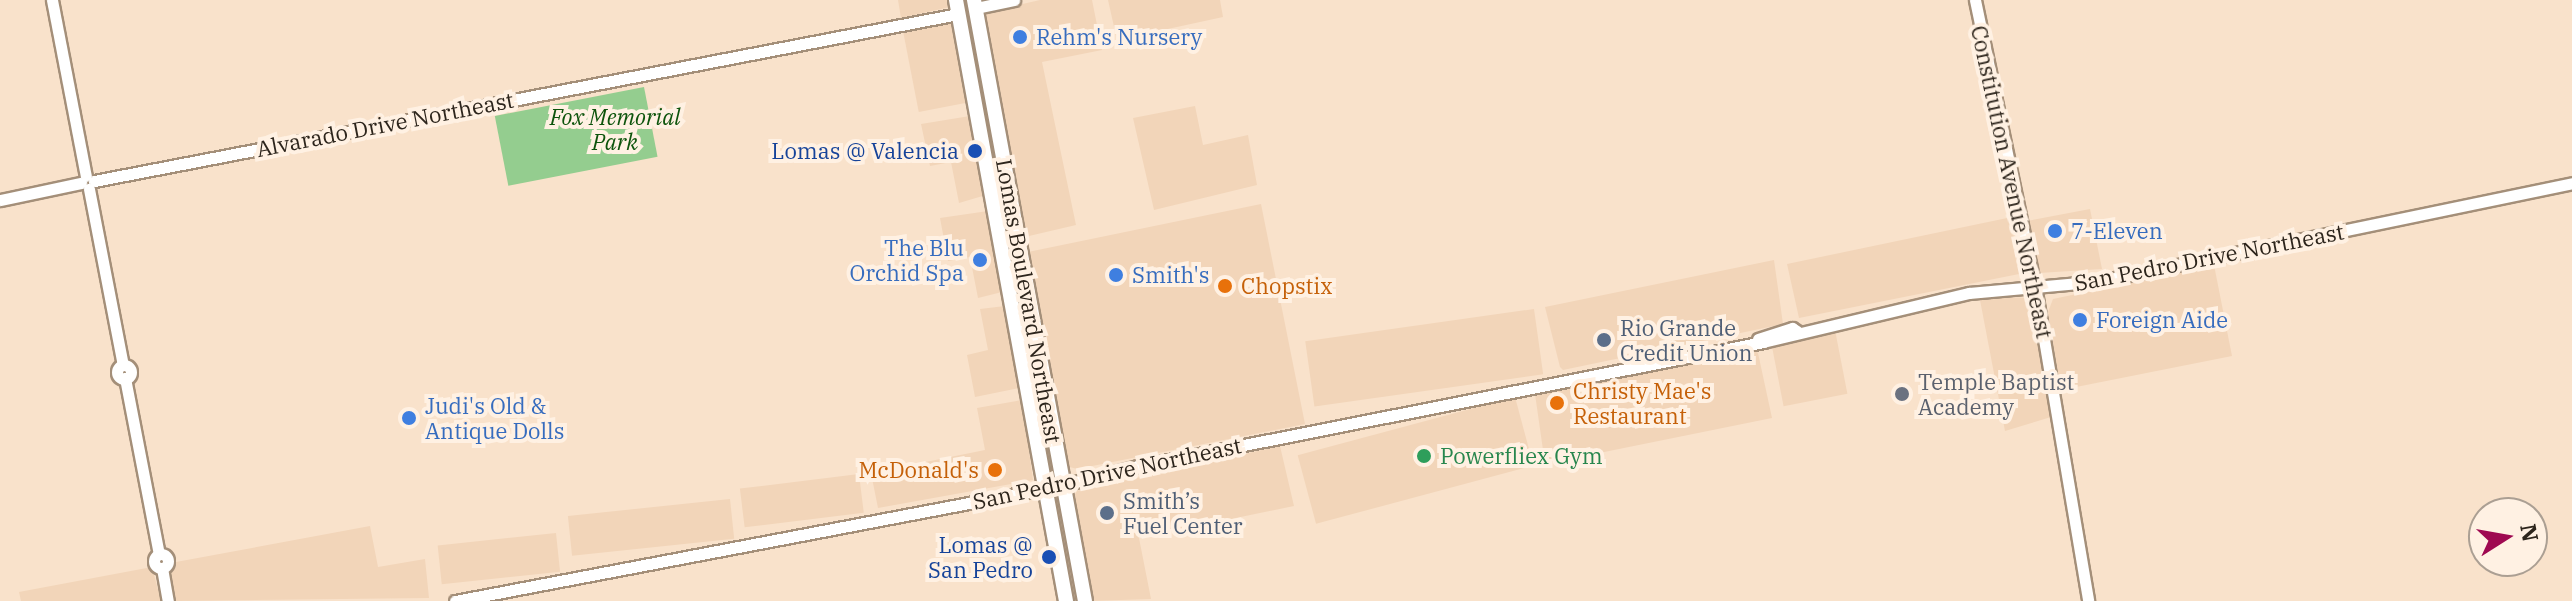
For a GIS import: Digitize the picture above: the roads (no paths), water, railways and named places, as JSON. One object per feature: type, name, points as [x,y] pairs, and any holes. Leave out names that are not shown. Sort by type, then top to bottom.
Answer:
[{"type":"main road","name":"Lomas Boulevard Northeast","points":[[975,4],[1085,601]]},
{"type":"main road","name":"Lomas Boulevard Northeast","points":[[957,7],[1066,601]]},
{"type":"street","points":[[52,0],[123,365],[117,373],[125,378],[159,554],[154,562],[162,568],[168,601]]},
{"type":"street","points":[[975,4],[1014,0]]},
{"type":"street","name":"Constitution Avenue Northeast","points":[[1975,0],[2035,286],[2088,601]]},
{"type":"street","name":"Alvarado Drive Northeast","points":[[0,200],[957,7]]},
{"type":"street","name":"San Pedro Drive Northeast","points":[[455,601],[1063,485],[1983,290],[2100,281],[2572,183]]},
{"type":"place","name":"Rehm's Nursery","points":[[1020,37]]},
{"type":"place","name":"Lomas @ Valencia","points":[[975,151]]},
{"type":"place","name":"7-Eleven","points":[[2055,231]]},
{"type":"place","name":"The Blu Orchid Spa","points":[[980,260]]},
{"type":"place","name":"Smith's","points":[[1116,275]]},
{"type":"place","name":"Chopstix","points":[[1225,286]]},
{"type":"place","name":"Foreign Aide","points":[[2080,320]]},
{"type":"place","name":"Rio Grande Credit Union","points":[[1604,340]]},
{"type":"place","name":"Temple Baptist Academy","points":[[1902,394]]},
{"type":"place","name":"Christy Mae's Restaurant","points":[[1557,403]]},
{"type":"place","name":"Judi's Old & Antique Dolls","points":[[409,418]]},
{"type":"place","name":"Powerfliex Gym","points":[[1424,456]]},
{"type":"place","name":"McDonald's","points":[[995,470]]},
{"type":"place","name":"Smith’s Fuel Center","points":[[1107,513]]},
{"type":"place","name":"Lomas @ San Pedro","points":[[1049,557]]},
{"type":"park label","name":"Fox Memorial Park","points":[[615,128]]}]
